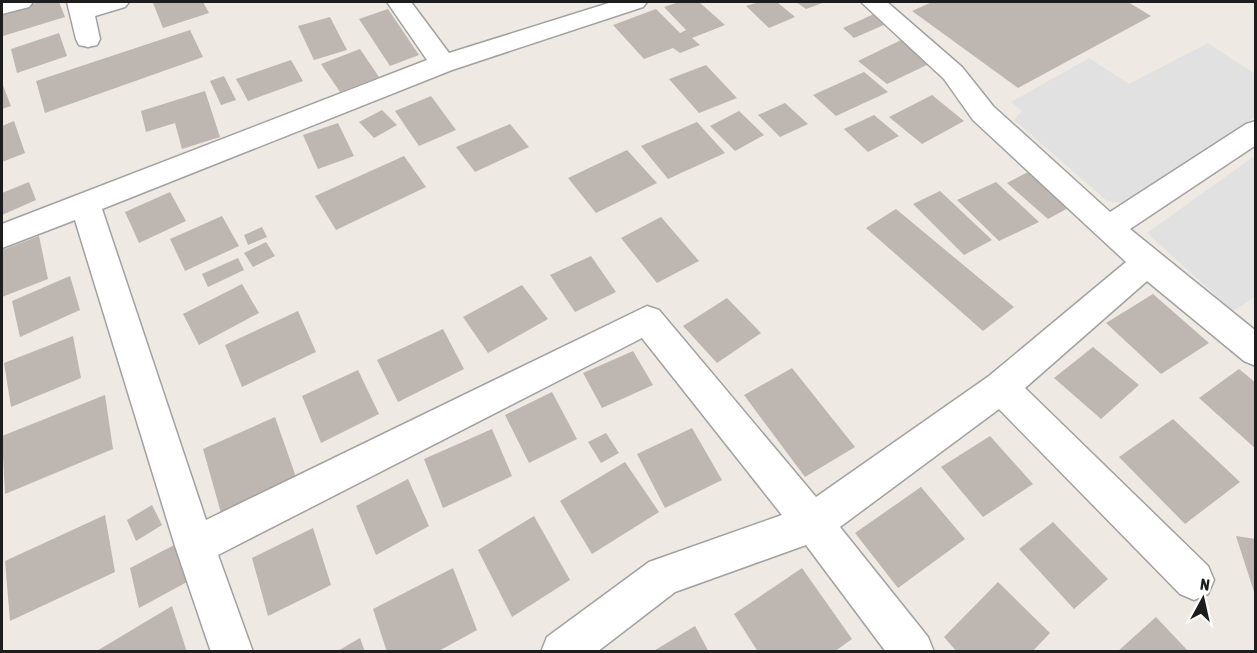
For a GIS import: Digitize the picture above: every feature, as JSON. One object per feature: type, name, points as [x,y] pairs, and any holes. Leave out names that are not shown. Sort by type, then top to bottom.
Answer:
[{"type":"street","points":[[2,7],[21,2]]},
{"type":"street","points":[[88,39],[80,7],[117,2]]},
{"type":"street","points":[[399,2],[443,64]]},
{"type":"street","points":[[2,236],[443,64],[635,2]]},
{"type":"street","points":[[873,2],[953,73],[983,113],[1108,228],[1147,263],[1256,351]]},
{"type":"street","points":[[1108,228],[1256,131]]},
{"type":"street","points":[[85,203],[195,546],[232,651]]},
{"type":"street","points":[[562,651],[663,576],[813,523],[1001,387],[1147,263]]},
{"type":"street","points":[[195,546],[648,320],[813,523],[913,651]]},
{"type":"street","points":[[1001,387],[1194,580]]},
{"type":"shaded area","points":[[1208,43],[1255,74],[1255,117],[1125,203],[1107,201],[1014,120],[1022,111],[1011,102],[1089,58],[1129,84]]},
{"type":"shaded area","points":[[1253,157],[1256,159],[1255,297],[1233,311],[1147,233]]},
{"type":"building","points":[[40,2],[59,2],[65,17],[3,36],[2,13]]},
{"type":"building","points":[[203,2],[209,13],[163,28],[153,3]]},
{"type":"building","points":[[679,2],[699,2],[725,25],[692,38],[700,45],[680,53],[673,48],[644,59],[613,25],[656,9],[680,33],[686,30],[664,7]]},
{"type":"building","points":[[759,2],[777,2],[795,17],[769,28],[746,6]]},
{"type":"building","points":[[796,2],[825,2],[806,9]]},
{"type":"building","points":[[932,2],[1128,2],[1151,16],[1018,88],[912,11]]},
{"type":"building","points":[[388,9],[419,55],[390,66],[359,19]]},
{"type":"building","points":[[874,14],[886,24],[854,38],[843,28]]},
{"type":"building","points":[[330,17],[347,50],[314,60],[298,26]]},
{"type":"building","points":[[190,30],[203,57],[45,113],[36,81]]},
{"type":"building","points":[[59,33],[67,56],[17,73],[11,49]]},
{"type":"building","points":[[901,40],[931,63],[887,84],[858,61]]},
{"type":"building","points":[[360,49],[379,77],[340,92],[321,64]]},
{"type":"building","points":[[291,60],[303,81],[248,101],[236,79]]},
{"type":"building","points":[[706,65],[737,98],[699,113],[669,79]]},
{"type":"building","points":[[864,72],[888,92],[836,116],[813,95]]},
{"type":"building","points":[[224,76],[236,100],[221,105],[210,81]]},
{"type":"building","points":[[2,83],[11,106],[2,109]]},
{"type":"building","points":[[205,91],[220,137],[182,149],[175,123],[146,132],[141,111]]},
{"type":"building","points":[[932,95],[964,121],[922,144],[889,117]]},
{"type":"building","points":[[431,96],[456,130],[419,146],[395,111]]},
{"type":"building","points":[[785,103],[808,124],[780,137],[758,115]]},
{"type":"building","points":[[382,110],[397,125],[374,138],[359,122]]},
{"type":"building","points":[[739,111],[764,135],[735,151],[710,126]]},
{"type":"building","points":[[874,115],[899,136],[868,152],[844,129]]},
{"type":"building","points":[[14,121],[25,153],[2,162],[2,126]]},
{"type":"building","points":[[697,122],[725,153],[668,179],[641,146]]},
{"type":"building","points":[[338,123],[354,156],[318,169],[303,135]]},
{"type":"building","points":[[510,124],[529,147],[475,172],[456,147]]},
{"type":"building","points":[[627,150],[657,183],[596,213],[568,178]]},
{"type":"building","points":[[404,156],[426,187],[336,230],[315,196]]},
{"type":"building","points":[[1028,172],[1070,207],[1048,219],[1007,183]]},
{"type":"building","points":[[29,182],[36,200],[2,215],[2,193]]},
{"type":"building","points":[[996,182],[1039,222],[999,241],[957,200]]},
{"type":"building","points":[[940,191],[992,240],[964,255],[913,204]]},
{"type":"building","points":[[170,192],[186,221],[139,243],[125,212]]},
{"type":"building","points":[[896,209],[1014,307],[983,331],[866,228]]},
{"type":"building","points":[[222,216],[239,246],[185,271],[170,239]]},
{"type":"building","points":[[661,217],[699,261],[657,283],[621,238]]},
{"type":"building","points":[[262,227],[267,237],[248,245],[244,235]]},
{"type":"building","points":[[39,236],[48,279],[2,297],[2,250]]},
{"type":"building","points":[[266,242],[275,256],[253,267],[244,253]]},
{"type":"building","points":[[591,256],[616,292],[575,312],[550,275]]},
{"type":"building","points":[[238,258],[244,270],[208,287],[202,274]]},
{"type":"building","points":[[70,276],[80,310],[20,337],[12,301]]},
{"type":"building","points":[[242,284],[259,313],[199,345],[183,314]]},
{"type":"building","points":[[522,285],[548,319],[488,353],[463,317]]},
{"type":"building","points":[[1153,294],[1209,343],[1161,374],[1106,323]]},
{"type":"building","points":[[727,298],[761,333],[717,363],[683,326]]},
{"type":"building","points":[[298,311],[316,352],[242,387],[225,345]]},
{"type":"building","points":[[443,329],[464,369],[398,402],[377,360]]},
{"type":"building","points":[[73,336],[81,378],[11,407],[4,363]]},
{"type":"building","points":[[1093,347],[1139,385],[1101,419],[1054,378]]},
{"type":"building","points":[[633,351],[653,385],[602,408],[583,373]]},
{"type":"building","points":[[792,368],[855,447],[805,477],[744,395]]},
{"type":"building","points":[[1239,369],[1256,383],[1256,449],[1199,398]]},
{"type":"building","points":[[358,370],[379,414],[321,443],[302,396]]},
{"type":"building","points":[[552,392],[577,439],[529,463],[505,415]]},
{"type":"building","points":[[105,395],[113,449],[5,494],[2,436]]},
{"type":"building","points":[[275,417],[296,477],[221,513],[203,449]]},
{"type":"building","points":[[1173,419],[1240,482],[1185,524],[1119,457]]},
{"type":"building","points":[[692,428],[722,480],[665,508],[637,454]]},
{"type":"building","points":[[492,429],[512,476],[443,508],[424,459]]},
{"type":"building","points":[[606,433],[619,453],[601,463],[588,442]]},
{"type":"building","points":[[990,436],[1033,484],[983,517],[941,467]]},
{"type":"building","points":[[625,462],[659,512],[592,554],[560,501]]},
{"type":"building","points":[[408,479],[429,526],[376,555],[356,506]]},
{"type":"building","points":[[921,487],[965,539],[898,588],[855,533]]},
{"type":"building","points":[[152,505],[162,525],[136,541],[127,520]]},
{"type":"building","points":[[105,515],[115,572],[10,621],[5,561]]},
{"type":"building","points":[[534,516],[570,580],[512,617],[478,550]]},
{"type":"building","points":[[1053,522],[1108,579],[1074,609],[1019,549]]},
{"type":"building","points":[[313,528],[331,585],[268,616],[252,558]]},
{"type":"building","points":[[1236,536],[1256,539],[1256,595],[1255,595]]},
{"type":"building","points":[[176,544],[187,582],[139,608],[130,568]]},
{"type":"building","points":[[453,568],[477,630],[437,652],[387,652],[373,609]]},
{"type":"building","points":[[802,568],[852,639],[834,652],[758,652],[734,614]]},
{"type":"building","points":[[998,582],[1050,633],[1032,652],[957,652],[944,637]]},
{"type":"building","points":[[172,606],[187,652],[95,652]]},
{"type":"building","points":[[1156,617],[1189,652],[1117,652]]},
{"type":"building","points":[[695,626],[709,652],[652,652]]},
{"type":"building","points":[[360,638],[365,652],[336,652]]}]
